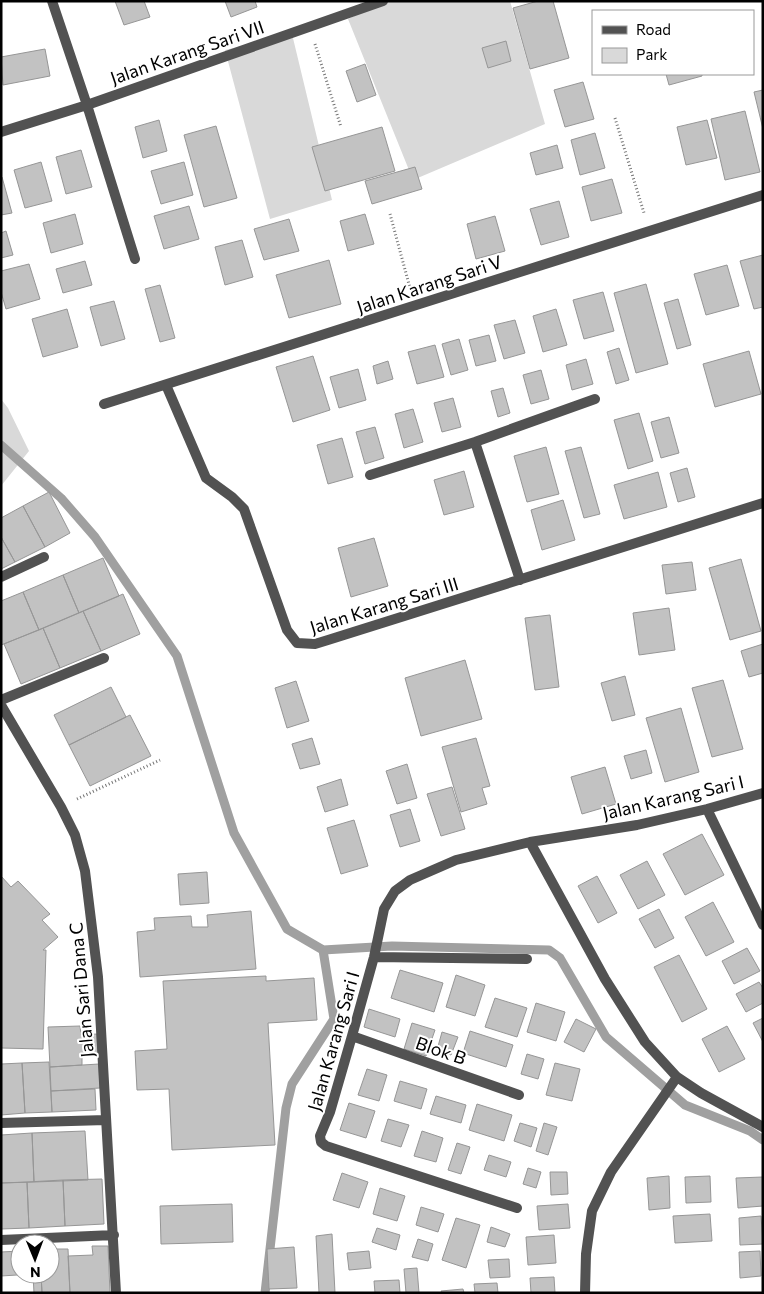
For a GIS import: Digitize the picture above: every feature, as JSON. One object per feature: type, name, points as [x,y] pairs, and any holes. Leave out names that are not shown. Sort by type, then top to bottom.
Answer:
[{"type":"street","points":[[52,1],[135,259]]},
{"type":"street","name":"Jalan Karang Sari VII","points":[[1,132],[87,105],[383,1]]},
{"type":"street","name":"Jalan Karang Sari V","points":[[104,404],[763,195]]},
{"type":"street","name":"Jalan Karang Sari III","points":[[166,385],[206,478],[232,496],[244,509],[287,630],[297,643],[304,645],[321,642],[763,503]]},
{"type":"street","points":[[370,475],[475,442],[595,399]]},
{"type":"street","points":[[475,442],[520,580]]},
{"type":"street","points":[[1,577],[44,558]]},
{"type":"street","points":[[1,700],[104,658]]},
{"type":"street","name":"Jalan Sari Dana C","points":[[1,705],[61,807],[75,835],[85,871],[98,977],[116,1293]]},
{"type":"street","name":"Jalan Karang Sari I","points":[[516,1208],[326,1146],[321,1142],[320,1136],[330,1112],[374,957],[384,909],[395,891],[410,880],[456,860],[530,842],[637,825],[707,809],[763,793]]},
{"type":"street","points":[[707,809],[763,925]]},
{"type":"street","points":[[530,842],[605,979],[645,1042],[677,1077],[701,1093],[763,1127]]},
{"type":"street","points":[[374,957],[527,959]]},
{"type":"street","name":"Blok B","points":[[352,1036],[519,1095]]},
{"type":"street","points":[[585,1293],[586,1254],[592,1212],[611,1172],[677,1077]]},
{"type":"street","points":[[1,1123],[106,1120]]},
{"type":"street","points":[[1,1240],[114,1235]]},
{"type":"path","points":[[309,27],[342,127]]},
{"type":"path","points":[[615,118],[649,231]]},
{"type":"path","points":[[390,214],[415,305]]},
{"type":"path","points":[[61,807],[160,760]]},
{"type":"green space","points":[[386,1],[510,1],[545,124],[413,180],[348,19]]},
{"type":"green space","points":[[292,34],[332,200],[270,219],[225,50]]},
{"type":"green space","points":[[1,399],[8,408],[29,451],[1,486]]},
{"type":"building","points":[[115,1],[144,1],[150,17],[124,25]]},
{"type":"building","points":[[225,1],[255,1],[257,7],[231,17]]},
{"type":"building","points":[[538,1],[553,1],[569,58],[530,69],[513,8]]},
{"type":"building","points":[[506,41],[511,61],[488,68],[482,48]]},
{"type":"building","points":[[45,49],[50,76],[3,85],[1,57]]},
{"type":"building","points":[[365,64],[376,95],[357,102],[346,71]]},
{"type":"building","points":[[666,75],[702,75],[702,76],[669,85]]},
{"type":"building","points":[[583,82],[594,119],[565,127],[554,90]]},
{"type":"building","points":[[763,90],[763,129],[754,92]]},
{"type":"building","points":[[745,111],[760,172],[725,180],[711,119]]},
{"type":"building","points":[[159,120],[167,151],[143,158],[135,127]]},
{"type":"building","points":[[707,120],[717,158],[686,165],[677,127]]},
{"type":"building","points":[[216,126],[237,198],[204,207],[184,135]]},
{"type":"building","points":[[382,127],[395,171],[325,191],[312,147]]},
{"type":"building","points":[[595,133],[605,168],[580,175],[571,140]]},
{"type":"building","points":[[557,145],[563,168],[536,175],[530,153]]},
{"type":"building","points":[[81,150],[92,187],[66,194],[56,157]]},
{"type":"building","points":[[41,162],[52,201],[25,208],[14,170]]},
{"type":"building","points":[[184,162],[193,195],[161,204],[151,171]]},
{"type":"building","points":[[415,167],[422,189],[372,204],[365,181]]},
{"type":"building","points":[[1,177],[12,213],[1,215]]},
{"type":"building","points":[[612,179],[622,213],[591,221],[582,187]]},
{"type":"building","points":[[559,201],[569,237],[541,245],[530,209]]},
{"type":"building","points":[[189,206],[199,239],[164,249],[154,216]]},
{"type":"building","points":[[75,214],[83,244],[51,253],[43,223]]},
{"type":"building","points":[[365,214],[374,244],[348,251],[340,221]]},
{"type":"building","points":[[495,216],[505,251],[476,259],[467,224]]},
{"type":"building","points":[[289,219],[299,251],[264,260],[254,229]]},
{"type":"building","points":[[6,231],[13,255],[1,258],[1,233]]},
{"type":"building","points":[[242,240],[253,277],[225,285],[215,247]]},
{"type":"building","points":[[763,255],[763,307],[754,309],[740,261]]},
{"type":"building","points":[[329,260],[341,304],[289,318],[276,275]]},
{"type":"building","points":[[85,261],[92,285],[63,293],[56,269]]},
{"type":"building","points":[[29,264],[40,299],[6,309],[1,292],[1,271]]},
{"type":"building","points":[[727,265],[739,306],[706,315],[694,274]]},
{"type":"building","points":[[646,284],[668,364],[636,373],[614,293]]},
{"type":"building","points":[[160,285],[175,338],[160,342],[145,289]]},
{"type":"building","points":[[603,292],[614,331],[584,339],[573,300]]},
{"type":"building","points":[[678,299],[691,345],[677,349],[664,303]]},
{"type":"building","points":[[114,301],[125,339],[101,346],[90,307]]},
{"type":"building","points":[[67,309],[78,347],[43,357],[32,319]]},
{"type":"building","points":[[556,309],[567,345],[543,352],[533,316]]},
{"type":"building","points":[[515,320],[525,353],[504,359],[494,325]]},
{"type":"building","points":[[489,335],[496,361],[476,366],[469,340]]},
{"type":"building","points":[[459,339],[468,370],[451,375],[442,344]]},
{"type":"building","points":[[435,345],[444,377],[417,384],[408,352]]},
{"type":"building","points":[[619,348],[629,380],[616,384],[607,352]]},
{"type":"building","points":[[749,351],[761,394],[715,407],[703,364]]},
{"type":"building","points":[[313,356],[330,410],[293,422],[276,367]]},
{"type":"building","points":[[586,359],[593,384],[572,390],[566,365]]},
{"type":"building","points":[[388,361],[393,379],[377,384],[373,366]]},
{"type":"building","points":[[358,369],[366,400],[339,408],[330,377]]},
{"type":"building","points":[[541,370],[549,399],[531,404],[523,375]]},
{"type":"building","points":[[503,388],[510,413],[498,417],[491,391]]},
{"type":"building","points":[[453,398],[461,427],[442,432],[434,403]]},
{"type":"building","points":[[413,409],[423,442],[404,448],[395,414]]},
{"type":"building","points":[[639,413],[653,461],[628,469],[614,420]]},
{"type":"building","points":[[669,417],[679,453],[661,458],[651,422]]},
{"type":"building","points":[[375,427],[384,458],[365,464],[356,432]]},
{"type":"building","points":[[342,438],[353,477],[328,484],[317,445]]},
{"type":"building","points":[[546,447],[559,494],[527,502],[514,456]]},
{"type":"building","points":[[581,447],[600,514],[584,518],[565,451]]},
{"type":"building","points":[[687,468],[695,497],[678,502],[670,473]]},
{"type":"building","points":[[464,471],[474,507],[444,515],[434,480]]},
{"type":"building","points":[[658,472],[667,507],[624,519],[614,485]]},
{"type":"building","points":[[49,492],[70,533],[45,547],[23,506]]},
{"type":"building","points":[[563,500],[575,540],[542,550],[531,510]]},
{"type":"building","points":[[23,506],[45,547],[15,562],[1,537],[1,518]]},
{"type":"building","points":[[1,537],[15,562],[1,569]]},
{"type":"building","points":[[374,538],[388,586],[351,597],[338,548]]},
{"type":"building","points":[[103,558],[119,596],[79,613],[63,575]]},
{"type":"building","points":[[741,559],[761,631],[730,640],[709,568]]},
{"type":"building","points":[[692,562],[696,590],[666,594],[662,565]]},
{"type":"building","points":[[63,575],[79,613],[39,630],[23,592]]},
{"type":"building","points":[[23,592],[39,630],[1,645],[1,601]]},
{"type":"building","points":[[123,594],[140,634],[101,651],[83,611]]},
{"type":"building","points":[[669,608],[675,650],[639,655],[633,613]]},
{"type":"building","points":[[83,611],[101,651],[60,668],[43,628]]},
{"type":"building","points":[[550,615],[559,687],[535,690],[525,618]]},
{"type":"building","points":[[43,628],[60,668],[21,684],[4,644]]},
{"type":"building","points":[[763,644],[763,673],[749,677],[741,651]]},
{"type":"building","points":[[465,660],[482,719],[421,736],[405,678]]},
{"type":"building","points":[[625,676],[635,715],[612,721],[601,683]]},
{"type":"building","points":[[723,680],[743,749],[712,757],[692,688]]},
{"type":"building","points":[[296,681],[309,721],[287,728],[275,688]]},
{"type":"building","points":[[111,687],[126,717],[69,745],[54,715]]},
{"type":"building","points":[[681,708],[699,772],[665,782],[646,718]]},
{"type":"building","points":[[130,715],[151,756],[90,786],[69,745]]},
{"type":"building","points":[[312,738],[320,764],[300,769],[292,744]]},
{"type":"building","points":[[476,738],[490,786],[482,788],[487,804],[461,812],[442,747]]},
{"type":"building","points":[[646,750],[652,773],[631,779],[624,756]]},
{"type":"building","points":[[407,764],[417,798],[397,804],[386,771]]},
{"type":"building","points":[[605,767],[616,804],[582,814],[571,777]]},
{"type":"building","points":[[341,779],[348,805],[325,812],[317,787]]},
{"type":"building","points":[[452,787],[465,829],[441,836],[427,794]]},
{"type":"building","points":[[410,809],[420,841],[400,847],[390,815]]},
{"type":"building","points":[[354,820],[368,866],[341,874],[327,828]]},
{"type":"building","points":[[702,834],[724,875],[685,895],[663,854]]},
{"type":"building","points":[[647,861],[665,895],[638,909],[620,875]]},
{"type":"building","points":[[207,872],[209,903],[180,905],[178,874]]},
{"type":"building","points":[[1,876],[11,887],[18,881],[50,914],[42,920],[58,937],[43,950],[46,950],[43,1049],[1,1048]]},
{"type":"building","points":[[597,876],[617,913],[598,923],[578,886]]},
{"type":"building","points":[[713,902],[734,942],[706,956],[685,917]]},
{"type":"building","points":[[659,909],[674,938],[655,948],[639,919]]},
{"type":"building","points":[[251,911],[256,969],[140,977],[137,932],[155,930],[154,918],[191,916],[192,927],[208,927],[207,915]]},
{"type":"building","points":[[747,948],[760,971],[734,984],[722,961]]},
{"type":"building","points":[[679,955],[707,1009],[682,1022],[654,967]]},
{"type":"building","points":[[400,970],[443,983],[434,1012],[391,998]]},
{"type":"building","points":[[456,975],[485,985],[475,1016],[446,1007]]},
{"type":"building","points":[[266,976],[266,981],[314,978],[317,1020],[268,1023],[275,1145],[172,1150],[169,1089],[137,1090],[135,1051],[167,1049],[163,981]]},
{"type":"building","points":[[759,982],[763,988],[763,1003],[746,1012],[736,994]]},
{"type":"building","points":[[495,998],[527,1008],[517,1037],[485,1027]]},
{"type":"building","points":[[536,1003],[565,1012],[556,1041],[527,1032]]},
{"type":"building","points":[[369,1009],[400,1019],[395,1037],[364,1027]]},
{"type":"building","points":[[763,1018],[763,1042],[753,1023]]},
{"type":"building","points":[[576,1019],[596,1029],[584,1052],[564,1042]]},
{"type":"building","points":[[412,1023],[435,1030],[426,1056],[404,1049]]},
{"type":"building","points":[[80,1026],[81,1035],[97,1034],[98,1053],[82,1054],[82,1065],[50,1067],[48,1027]]},
{"type":"building","points":[[727,1026],[745,1059],[719,1072],[702,1039]]},
{"type":"building","points":[[470,1031],[513,1045],[506,1067],[463,1053]]},
{"type":"building","points":[[442,1032],[458,1037],[451,1055],[437,1050]]},
{"type":"building","points":[[527,1054],[544,1059],[538,1079],[521,1074]]},
{"type":"building","points":[[49,1062],[52,1112],[25,1113],[22,1063]]},
{"type":"building","points":[[22,1063],[25,1113],[1,1115],[1,1064]]},
{"type":"building","points":[[555,1063],[580,1069],[572,1101],[546,1095]]},
{"type":"building","points":[[99,1064],[100,1088],[51,1091],[50,1067]]},
{"type":"building","points":[[367,1069],[387,1075],[379,1101],[358,1095]]},
{"type":"building","points":[[400,1081],[427,1089],[421,1109],[394,1101]]},
{"type":"building","points":[[95,1089],[96,1110],[52,1112],[51,1091]]},
{"type":"building","points":[[436,1096],[466,1105],[461,1123],[430,1114]]},
{"type":"building","points":[[349,1103],[375,1111],[366,1138],[340,1130]]},
{"type":"building","points":[[477,1104],[512,1115],[504,1141],[469,1130]]},
{"type":"building","points":[[388,1119],[409,1125],[401,1147],[381,1141]]},
{"type":"building","points":[[520,1123],[537,1128],[531,1147],[514,1141]]},
{"type":"building","points":[[544,1123],[557,1127],[548,1155],[536,1151]]},
{"type":"building","points":[[85,1131],[88,1180],[34,1182],[32,1133]]},
{"type":"building","points":[[422,1131],[443,1138],[436,1162],[414,1156]]},
{"type":"building","points":[[32,1133],[34,1182],[1,1183],[1,1135]]},
{"type":"building","points":[[457,1143],[470,1147],[461,1174],[448,1170]]},
{"type":"building","points":[[489,1155],[511,1162],[506,1177],[484,1170]]},
{"type":"building","points":[[528,1168],[541,1172],[536,1188],[523,1184]]},
{"type":"building","points":[[550,1172],[567,1172],[568,1194],[551,1195]]},
{"type":"building","points":[[342,1173],[368,1182],[359,1208],[333,1200]]},
{"type":"building","points":[[669,1176],[670,1208],[649,1210],[647,1178]]},
{"type":"building","points":[[710,1176],[711,1202],[686,1203],[685,1177]]},
{"type":"building","points":[[763,1177],[763,1206],[738,1208],[736,1178]]},
{"type":"building","points":[[102,1179],[104,1224],[65,1226],[63,1180]]},
{"type":"building","points":[[63,1180],[65,1226],[29,1228],[27,1182]]},
{"type":"building","points":[[27,1182],[29,1228],[1,1229],[1,1183]]},
{"type":"building","points":[[380,1188],[405,1196],[397,1221],[373,1214]]},
{"type":"building","points":[[232,1204],[233,1242],[161,1244],[160,1206]]},
{"type":"building","points":[[568,1204],[570,1228],[539,1230],[537,1206]]},
{"type":"building","points":[[421,1207],[444,1214],[438,1232],[416,1225]]},
{"type":"building","points":[[710,1214],[712,1241],[675,1243],[673,1216]]},
{"type":"building","points":[[761,1216],[763,1244],[740,1245],[739,1218]]},
{"type":"building","points":[[456,1218],[480,1225],[466,1268],[442,1260]]},
{"type":"building","points":[[491,1227],[510,1234],[505,1247],[487,1242]]},
{"type":"building","points":[[377,1228],[400,1235],[396,1250],[372,1242]]},
{"type":"building","points":[[332,1234],[335,1293],[319,1293],[316,1236]]},
{"type":"building","points":[[554,1235],[556,1263],[528,1265],[526,1237]]},
{"type":"building","points":[[418,1239],[433,1244],[428,1261],[412,1257]]},
{"type":"building","points":[[92,1246],[108,1246],[110,1293],[70,1293],[68,1256],[93,1255]]},
{"type":"building","points":[[294,1247],[297,1288],[269,1289],[267,1249]]},
{"type":"building","points":[[60,1249],[68,1249],[70,1293],[42,1293],[42,1284],[60,1284]]},
{"type":"building","points":[[369,1251],[371,1268],[349,1270],[347,1253]]},
{"type":"building","points":[[760,1251],[761,1276],[740,1278],[739,1252]]},
{"type":"building","points":[[1,1252],[10,1252],[10,1275],[1,1276]]},
{"type":"building","points":[[509,1259],[510,1277],[490,1278],[488,1260]]},
{"type":"building","points":[[417,1268],[419,1293],[406,1293],[404,1269]]},
{"type":"building","points":[[554,1277],[555,1293],[531,1293],[530,1278]]},
{"type":"building","points":[[399,1280],[400,1293],[375,1293],[374,1281]]},
{"type":"building","points":[[497,1283],[498,1293],[475,1293],[474,1284]]},
{"type":"building","points":[[34,1284],[42,1284],[42,1293],[34,1293]]},
{"type":"building","points":[[463,1289],[464,1293],[442,1293],[441,1291]]},
{"type":"waterway","points":[[1,445],[61,498],[95,537],[177,656],[234,833],[287,929],[323,950],[392,946],[549,950],[560,958],[606,1037],[685,1105],[750,1131],[763,1140]]},
{"type":"waterway","points":[[265,1293],[286,1108],[292,1084],[334,1019],[323,950]]}]
